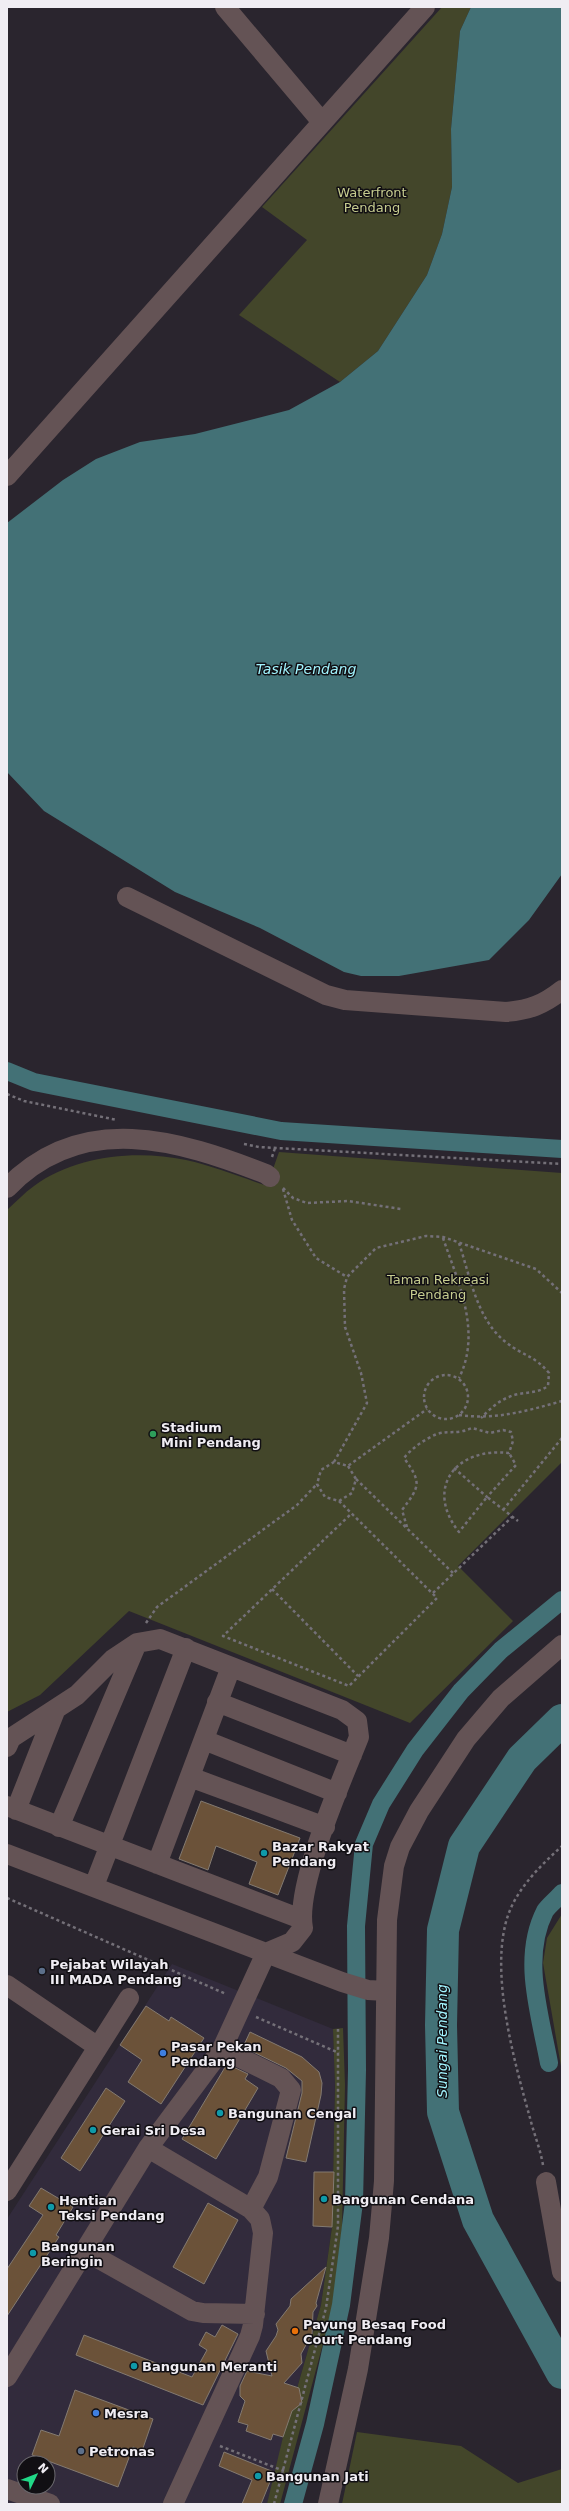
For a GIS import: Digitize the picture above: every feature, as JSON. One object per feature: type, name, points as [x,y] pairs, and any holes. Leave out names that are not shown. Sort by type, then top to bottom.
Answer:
[{"type":"street","points":[[225,7],[322,122]]},
{"type":"street","points":[[7,476],[425,7]]},
{"type":"street","points":[[127,898],[326,995],[345,1000],[506,1012],[533,1008],[545,1003],[562,990]]},
{"type":"street","points":[[7,1188],[48,1156],[93,1140],[136,1139],[175,1144],[220,1156],[266,1174],[277,1183]]},
{"type":"street","points":[[7,2377],[148,2148],[222,2049],[266,1953],[292,1942],[303,1928],[301,1919],[304,1891],[337,1792],[359,1737],[357,1721],[342,1710],[160,1639],[137,1643],[113,1659],[77,1696],[8,1741]]},
{"type":"street","points":[[59,1827],[137,1643]]},
{"type":"street","points":[[328,2504],[358,2369],[379,2238],[384,2181],[377,1991],[394,1866],[400,1847],[419,1811],[466,1739],[501,1698],[562,1644]]},
{"type":"street","points":[[94,1886],[186,1648]]},
{"type":"street","points":[[157,1864],[231,1667]]},
{"type":"street","points":[[217,1702],[352,1755]]},
{"type":"street","points":[[55,1711],[12,1808],[110,1847],[301,1919]]},
{"type":"street","points":[[204,1740],[337,1792]]},
{"type":"street","points":[[190,1777],[325,1827]]},
{"type":"street","points":[[7,1854],[342,1982],[377,1991]]},
{"type":"street","points":[[7,1985],[98,2047]]},
{"type":"street","points":[[7,2191],[129,1998]]},
{"type":"street","points":[[222,2049],[281,2078],[291,2090],[268,2176],[251,2209]]},
{"type":"street","points":[[148,2148],[251,2209],[260,2219],[263,2233],[255,2314],[250,2336],[172,2504]]},
{"type":"street","points":[[546,2182],[562,2272]]},
{"type":"street","points":[[85,2251],[192,2311],[203,2313],[255,2314]]},
{"type":"street","points":[[7,2489],[50,2504]]},
{"type":"path","points":[[7,1094],[24,1101],[126,1121]]},
{"type":"path","points":[[243,1144],[258,1147],[562,1164]]},
{"type":"path","points":[[277,1183],[293,1198],[307,1203],[348,1201],[401,1209]]},
{"type":"path","points":[[277,1183],[292,1220],[316,1258],[347,1277]]},
{"type":"path","points":[[137,1643],[146,1623],[157,1607],[297,1505],[317,1484],[321,1470],[334,1462],[367,1403],[361,1372],[345,1327],[344,1289],[347,1277],[376,1248],[426,1236],[443,1237],[536,1269],[562,1293]]},
{"type":"path","points":[[443,1237],[466,1302],[467,1363],[459,1378]]},
{"type":"path","points":[[459,1242],[485,1318],[506,1343],[539,1361],[549,1373],[548,1386],[541,1391],[509,1396],[495,1405],[481,1418]]},
{"type":"path","points":[[459,1415],[467,1404],[467,1390],[459,1378],[446,1374],[432,1378],[424,1390],[424,1404],[432,1415],[446,1420],[459,1415],[481,1418],[508,1416],[562,1401]]},
{"type":"path","points":[[348,1466],[427,1409]]},
{"type":"path","points":[[407,1527],[402,1510],[417,1490],[417,1476],[404,1458],[412,1448],[438,1434],[460,1433],[472,1428],[490,1433],[503,1430],[511,1432],[513,1441],[509,1453],[516,1465],[487,1497],[459,1532],[449,1519],[444,1507],[444,1494],[454,1468],[479,1454],[509,1453]]},
{"type":"path","points":[[503,1510],[562,1438]]},
{"type":"path","points":[[334,1462],[348,1466],[356,1479],[454,1574]]},
{"type":"path","points":[[454,1468],[487,1497],[518,1521]]},
{"type":"path","points":[[339,1501],[352,1493],[356,1479]]},
{"type":"path","points":[[317,1484],[325,1497],[339,1501],[437,1598],[349,1686],[223,1636],[351,1514]]},
{"type":"path","points":[[433,1593],[512,1517]]},
{"type":"path","points":[[272,1589],[358,1676]]},
{"type":"path","points":[[546,2182],[540,2149],[521,2085],[505,2007],[502,1953],[505,1926],[516,1900],[533,1873],[562,1846]]},
{"type":"path","points":[[7,1898],[242,2006],[339,2053]]},
{"type":"path","points":[[274,2504],[284,2471],[326,2308],[338,2226],[338,2029]]},
{"type":"path","points":[[202,2439],[284,2471]]},
{"type":"shaded area","points":[[172,1964],[333,2029],[335,2086],[332,2227],[321,2305],[283,2437],[274,2482],[267,2504],[7,2504],[7,2219]]},
{"type":"green space","name":"Waterfront Pendang","points":[[442,7],[471,7],[460,31],[451,129],[452,187],[442,234],[427,275],[378,351],[340,382],[239,315],[307,240],[262,207]]},
{"type":"green space","name":"Taman Rekreasi Pendang","points":[[279,1152],[562,1173],[562,1462],[458,1566],[513,1621],[410,1723],[129,1611],[40,1695],[7,1712],[7,1210],[34,1186],[69,1167],[107,1158],[127,1156],[147,1155],[196,1162],[267,1186]]},
{"type":"green space","points":[[562,1914],[562,2072],[543,1963],[547,1938]]},
{"type":"green space","points":[[343,2028],[345,2085],[342,2228],[332,2310],[280,2504],[267,2504],[283,2437],[321,2305],[332,2227],[335,2086],[333,2029]]},
{"type":"green space","points":[[357,2432],[461,2446],[518,2483],[562,2469],[562,2504],[342,2504]]},
{"type":"water","name":"Tasik Pendang","points":[[471,7],[562,7],[562,874],[529,920],[489,960],[399,976],[361,976],[344,972],[260,928],[175,892],[44,811],[7,772],[7,523],[63,480],[96,459],[140,442],[195,434],[289,410],[340,382],[378,351],[427,275],[442,234],[452,187],[451,129],[460,31]]},
{"type":"building","name":"Bazar Rakyat Pendang","points":[[201,1801],[300,1838],[278,1895],[249,1884],[257,1862],[216,1846],[208,1870],[179,1859]]},
{"type":"building","name":"Pasar Pekan Pendang","points":[[146,2006],[169,2021],[171,2017],[204,2038],[161,2104],[128,2082],[142,2060],[120,2045]]},
{"type":"building","points":[[250,2032],[302,2057],[319,2072],[322,2083],[321,2095],[306,2162],[286,2158],[302,2093],[302,2081],[286,2068],[243,2047]]},
{"type":"building","name":"Bangunan Cengal","points":[[227,2064],[248,2074],[245,2079],[258,2088],[216,2159],[182,2139]]},
{"type":"building","name":"Gerai Sri Desa","points":[[106,2088],[125,2101],[80,2171],[61,2158]]},
{"type":"building","name":"Bangunan Cendana","points":[[314,2172],[334,2172],[332,2227],[313,2226]]},
{"type":"building","name":"Bangunan Beringin","points":[[41,2188],[73,2207],[56,2235],[59,2237],[7,2316],[7,2269],[43,2215],[29,2206]]},
{"type":"building","points":[[208,2203],[238,2220],[204,2284],[173,2267]]},
{"type":"building","points":[[326,2267],[316,2303],[317,2306],[313,2312],[312,2334],[301,2354],[302,2363],[284,2383],[299,2388],[302,2403],[292,2411],[283,2437],[273,2434],[271,2440],[246,2431],[248,2425],[238,2422],[245,2401],[240,2396],[240,2386],[247,2371],[272,2376],[266,2351],[276,2336],[278,2330],[276,2324],[290,2306],[291,2299]]},
{"type":"building","name":"Bangunan Meranti","points":[[222,2325],[238,2334],[203,2405],[76,2355],[84,2335],[192,2377],[207,2350],[199,2345],[206,2332],[215,2337]]},
{"type":"building","points":[[75,2390],[153,2419],[142,2451],[133,2447],[118,2487],[56,2464],[56,2455],[32,2455],[41,2430],[59,2436]]},
{"type":"building","name":"Bangunan Jati","points":[[224,2452],[274,2472],[261,2504],[242,2504],[252,2480],[219,2466]]},
{"type":"waterway","points":[[7,1071],[34,1082],[281,1131],[562,1149]]},
{"type":"waterway","points":[[293,2504],[315,2424],[341,2305],[354,2202],[357,2070],[356,1926],[364,1844],[381,1804],[415,1750],[461,1691],[501,1650],[562,1600]]},
{"type":"waterway","name":"Sungai Pendang","points":[[562,1720],[522,1759],[464,1846],[443,1930],[441,2025],[443,2112],[478,2220],[562,2373]]},
{"type":"waterway","points":[[549,2063],[537,2006],[533,1967],[534,1948],[538,1929],[545,1911],[562,1893]]},
{"type":"place","name":"Stadium Mini Pendang","points":[[153,1434]]},
{"type":"place","name":"Bazar Rakyat Pendang","points":[[264,1853]]},
{"type":"place","name":"Pejabat Wilayah III MADA Pendang","points":[[42,1971]]},
{"type":"place","name":"Pasar Pekan Pendang","points":[[163,2053]]},
{"type":"place","name":"Bangunan Cengal","points":[[220,2113]]},
{"type":"place","name":"Gerai Sri Desa","points":[[93,2130]]},
{"type":"place","name":"Bangunan Cendana","points":[[324,2199]]},
{"type":"place","name":"Hentian Teksi Pendang","points":[[51,2207]]},
{"type":"place","name":"Bangunan Beringin","points":[[33,2253]]},
{"type":"place","name":"Payung Besaq Food Court Pendang","points":[[295,2331]]},
{"type":"place","name":"Bangunan Meranti","points":[[134,2366]]},
{"type":"place","name":"Mesra","points":[[96,2413]]},
{"type":"place","name":"Petronas","points":[[81,2451]]},
{"type":"place","name":"Bangunan Jati","points":[[258,2476]]}]
